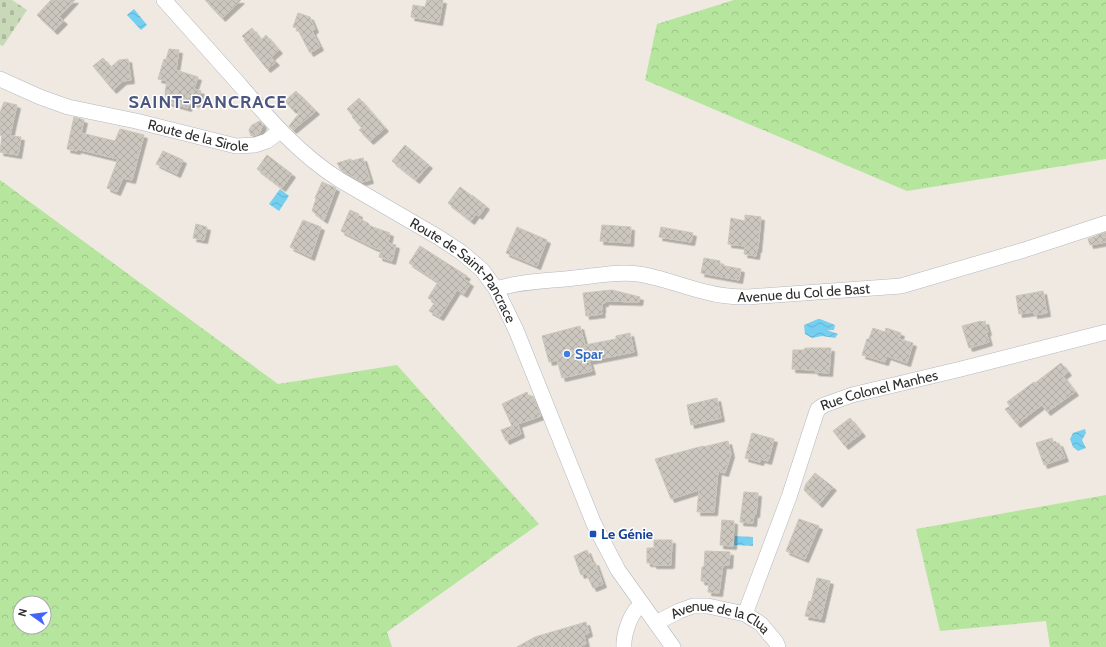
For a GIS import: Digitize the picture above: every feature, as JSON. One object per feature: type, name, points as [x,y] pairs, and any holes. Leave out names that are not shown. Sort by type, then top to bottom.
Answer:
[{"type":"street","name":"Route de Saint-Pancrace","points":[[164,0],[280,131],[301,151],[328,172],[438,237],[460,252],[482,270],[496,290],[516,330],[594,524],[618,570],[673,647]]},
{"type":"street","name":"Route de la Sirole","points":[[0,79],[40,97],[68,107],[136,121],[236,146],[255,145],[268,141],[280,131]]},
{"type":"street","name":"Avenue du Col de Bast","points":[[496,290],[505,286],[533,282],[622,274],[650,276],[728,297],[748,297],[901,286],[1024,250],[1106,223]]},
{"type":"street","name":"Rue Colonel Manhes","points":[[745,614],[790,497],[818,409],[824,405],[854,394],[961,369],[1106,332]]},
{"type":"street","points":[[624,647],[624,642],[631,619],[636,609],[642,604]]},
{"type":"street","name":"Avenue de la Clua","points":[[656,624],[679,611],[693,606],[708,606],[745,614],[761,624],[776,642],[778,647]]},
{"type":"green space","points":[[0,0],[12,0],[27,10],[3,46],[0,45]]},
{"type":"green space","points":[[734,0],[1106,0],[1106,159],[907,191],[645,80],[657,24]]},
{"type":"green space","points":[[0,180],[278,384],[397,365],[539,524],[387,632],[392,647],[0,647]]},
{"type":"green space","points":[[1106,495],[1106,647],[1050,647],[1046,621],[940,631],[916,529]]},
{"type":"water","points":[[134,9],[147,25],[141,30],[127,15]]},
{"type":"water","points":[[280,189],[289,196],[279,211],[269,204]]},
{"type":"water","points":[[818,319],[835,325],[834,330],[827,330],[838,334],[835,338],[822,336],[812,338],[805,334],[804,325]]},
{"type":"water","points":[[1085,429],[1086,433],[1082,440],[1086,448],[1078,451],[1073,447],[1070,439],[1073,433]]},
{"type":"water","points":[[735,536],[753,537],[753,546],[734,545]]},
{"type":"building","points":[[51,0],[75,0],[59,17],[64,21],[54,31],[37,15]]},
{"type":"building","points":[[205,0],[241,0],[222,18]]},
{"type":"building","points":[[427,0],[443,0],[439,22],[411,17],[413,5],[425,7]]},
{"type":"building","points":[[298,13],[310,17],[315,29],[312,31],[320,47],[310,53],[297,28],[293,27]]},
{"type":"building","points":[[252,28],[261,40],[266,35],[279,50],[271,57],[276,62],[267,69],[242,36]]},
{"type":"building","points":[[169,49],[179,50],[176,70],[198,77],[194,89],[201,91],[196,104],[190,102],[188,108],[167,102],[165,92],[167,81],[158,79],[164,59],[166,60]]},
{"type":"building","points":[[103,58],[111,67],[119,60],[128,59],[131,80],[123,81],[113,90],[93,66]]},
{"type":"building","points":[[296,91],[316,111],[293,130],[289,126],[300,112],[295,108],[293,110],[285,101]]},
{"type":"building","points":[[359,98],[385,128],[370,141],[359,130],[362,128],[347,109]]},
{"type":"building","points":[[4,102],[17,105],[10,136],[21,137],[18,155],[0,152],[2,136],[0,135],[0,113]]},
{"type":"building","points":[[74,117],[84,120],[81,133],[115,141],[120,129],[144,135],[132,180],[123,178],[117,192],[107,188],[118,159],[77,149],[77,151],[67,149]]},
{"type":"building","points":[[260,121],[263,125],[259,134],[251,136],[249,130],[250,128],[252,125]]},
{"type":"building","points":[[405,145],[429,165],[416,180],[392,161]]},
{"type":"building","points":[[163,151],[183,160],[177,174],[156,164]]},
{"type":"building","points":[[267,155],[292,174],[282,188],[257,169]]},
{"type":"building","points":[[363,158],[370,180],[362,182],[341,170],[337,163],[351,159],[351,161]]},
{"type":"building","points":[[322,182],[336,188],[324,220],[312,211],[315,198]]},
{"type":"building","points":[[460,187],[486,206],[479,216],[476,214],[471,221],[448,203]]},
{"type":"building","points":[[350,210],[359,214],[358,218],[368,223],[370,226],[390,233],[388,243],[396,245],[392,261],[379,257],[381,250],[341,231]]},
{"type":"building","points":[[745,215],[761,217],[756,256],[744,254],[745,246],[728,244],[731,218],[745,221]]},
{"type":"building","points":[[303,220],[321,227],[311,257],[290,247]]},
{"type":"building","points":[[196,224],[207,227],[204,240],[193,238]]},
{"type":"building","points":[[602,225],[631,227],[630,243],[600,241]]},
{"type":"building","points":[[517,227],[547,240],[537,266],[506,253]]},
{"type":"building","points":[[661,227],[693,233],[691,242],[659,237]]},
{"type":"building","points":[[1106,232],[1106,242],[1090,245],[1088,239]]},
{"type":"building","points":[[420,246],[467,276],[464,279],[470,283],[464,294],[457,290],[440,317],[429,311],[435,302],[428,298],[438,282],[409,263]]},
{"type":"building","points":[[704,258],[720,261],[720,265],[741,269],[739,280],[701,273]]},
{"type":"building","points":[[612,290],[640,297],[639,302],[605,301],[605,303],[602,303],[602,314],[586,316],[583,293]]},
{"type":"building","points":[[1043,291],[1047,313],[1034,315],[1034,312],[1019,314],[1016,296]]},
{"type":"building","points":[[985,321],[989,342],[969,348],[962,326]]},
{"type":"building","name":"Spar","points":[[580,326],[585,345],[616,339],[616,336],[630,333],[634,352],[589,361],[592,371],[562,378],[557,360],[549,362],[542,336]]},
{"type":"building","points":[[873,328],[885,332],[886,328],[901,333],[899,339],[913,343],[907,363],[887,356],[885,362],[862,355],[867,339],[869,339]]},
{"type":"building","points":[[805,348],[831,348],[829,373],[815,372],[815,370],[792,369],[793,350],[804,350]]},
{"type":"building","points":[[1061,363],[1068,372],[1063,376],[1075,392],[1047,412],[1042,405],[1017,424],[1005,409],[1010,406],[1007,402]]},
{"type":"building","points":[[527,392],[529,397],[533,396],[541,416],[518,424],[521,434],[506,441],[501,430],[512,426],[502,404]]},
{"type":"building","points":[[717,398],[721,418],[691,425],[687,405]]},
{"type":"building","points":[[850,418],[862,433],[845,446],[833,431]]},
{"type":"building","points":[[752,433],[774,439],[768,461],[761,459],[760,462],[745,458]]},
{"type":"building","points":[[1052,438],[1054,444],[1059,443],[1065,458],[1044,465],[1036,443]]},
{"type":"building","points":[[728,441],[731,454],[725,473],[718,471],[714,512],[697,512],[699,490],[671,499],[655,459]]},
{"type":"building","points":[[815,473],[833,487],[819,504],[804,490],[806,484]]},
{"type":"building","points":[[744,492],[758,493],[756,514],[754,514],[753,523],[740,522]]},
{"type":"building","points":[[799,519],[819,526],[805,559],[786,551]]},
{"type":"building","points":[[722,520],[734,521],[733,546],[720,545]]},
{"type":"building","points":[[654,540],[672,540],[671,565],[653,565],[653,563],[647,563],[647,548],[654,548]]},
{"type":"building","points":[[587,550],[592,563],[595,562],[603,584],[593,588],[586,573],[581,575],[574,556]]},
{"type":"building","points":[[705,551],[730,552],[729,565],[723,565],[719,593],[708,592],[709,582],[701,581]]},
{"type":"building","points":[[817,578],[830,581],[821,619],[805,616],[809,601],[811,602]]},
{"type":"building","points":[[586,622],[589,633],[584,635],[586,644],[578,647],[517,647],[535,637]]},
{"type":"place","name":"Spar","points":[[567,354]]},
{"type":"place","name":"Le Génie","points":[[593,534]]},
{"type":"district","name":"SAINT-PANCRACE","points":[[208,102]]}]
